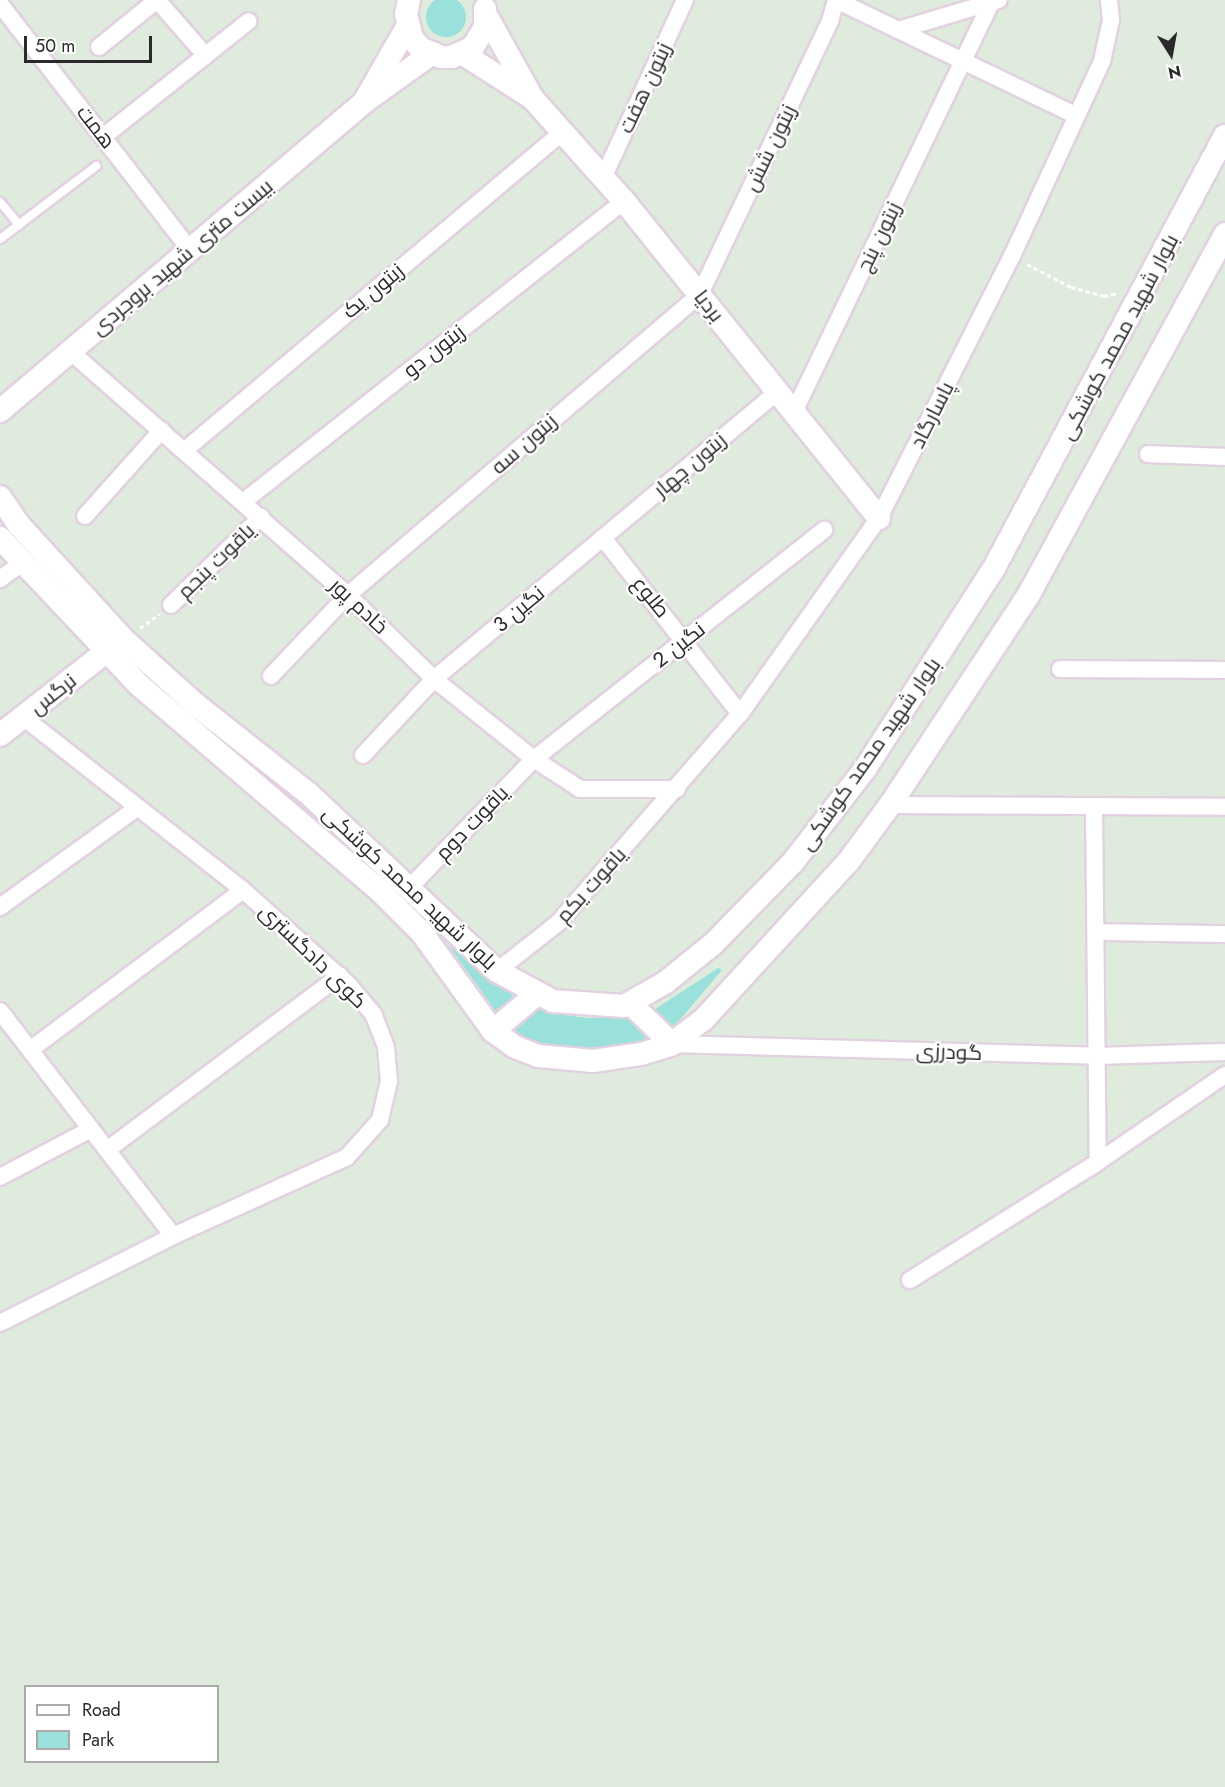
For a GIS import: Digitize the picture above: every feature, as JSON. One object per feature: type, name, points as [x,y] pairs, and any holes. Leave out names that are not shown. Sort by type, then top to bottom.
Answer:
[{"type":"main road","points":[[409,0],[407,27],[412,38],[431,54],[463,54],[533,99]]},
{"type":"main road","points":[[463,54],[481,38],[484,8]]},
{"type":"main road","points":[[484,8],[533,99]]},
{"type":"main road","name":"بیست متری شهید بروجردی","points":[[364,102],[407,27]]},
{"type":"main road","name":"بیست متری شهید بروجردی","points":[[0,411],[364,102],[431,54]]},
{"type":"main road","name":"بردیا","points":[[533,99],[604,176],[879,518]]},
{"type":"main road","name":"بلوار شهید محمد کوشکی","points":[[0,538],[115,646],[195,704],[309,795],[410,887],[497,971],[553,1001],[586,1005],[630,1003],[666,982],[713,944],[831,817],[919,689],[993,570],[1225,136]]},
{"type":"main road","name":"بلوار شهید محمد کوشکی","points":[[0,497],[115,646],[187,729],[380,891],[422,933],[493,1030],[515,1047],[538,1056],[564,1060],[617,1059],[672,1044],[704,1019],[848,862],[890,805],[1029,594],[1225,234]]},
{"type":"main road","name":"نرگس","points":[[0,735],[115,646]]},
{"type":"main road","points":[[493,1030],[537,994]]},
{"type":"main road","points":[[630,1003],[672,1044]]},
{"type":"street","points":[[99,47],[157,0],[206,56]]},
{"type":"street","name":"زیتون هفت","points":[[604,176],[686,0]]},
{"type":"street","points":[[836,0],[1077,116]]},
{"type":"street","name":"زیتون شش","points":[[700,294],[830,21],[836,0]]},
{"type":"street","name":"پاسارگاد","points":[[676,789],[740,714],[879,518],[1012,256],[1102,61],[1111,20],[1109,0]]},
{"type":"street","points":[[898,30],[995,1]]},
{"type":"street","name":"زیتون پنج","points":[[794,412],[995,1]]},
{"type":"street","name":"همت","points":[[0,4],[191,251]]},
{"type":"street","points":[[103,137],[249,21]]},
{"type":"street","name":"زیتون یک","points":[[185,450],[562,132]]},
{"type":"street","name":"زیتون دو","points":[[243,501],[624,201]]},
{"type":"street","name":"زیتون سه","points":[[271,676],[348,594],[700,294]]},
{"type":"street","name":"خادم پور","points":[[71,351],[348,594],[434,680],[534,759],[580,789],[676,789]]},
{"type":"street","name":"زیتون چهار","points":[[603,538],[777,392]]},
{"type":"street","points":[[85,516],[162,429]]},
{"type":"street","points":[[1148,454],[1225,457]]},
{"type":"street","name":"یاقوت پنجم","points":[[171,605],[261,517]]},
{"type":"street","name":"نگین 2","points":[[534,759],[824,530]]},
{"type":"street","name":"طلوع","points":[[603,538],[685,640],[740,714]]},
{"type":"street","name":"نگین 3","points":[[363,755],[434,680],[603,538]]},
{"type":"street","points":[[0,579],[23,562]]},
{"type":"street","points":[[1060,669],[1225,670]]},
{"type":"street","name":"کوی دادگستری","points":[[0,1323],[174,1236],[347,1157],[380,1120],[388,1082],[386,1047],[374,1016],[340,976],[243,890],[23,717]]},
{"type":"street","name":"یاقوت دوم","points":[[410,887],[534,759]]},
{"type":"street","name":"یاقوت یکم","points":[[497,971],[558,923],[676,789]]},
{"type":"street","points":[[890,805],[1225,807]]},
{"type":"street","points":[[0,907],[138,807]]},
{"type":"street","points":[[1094,807],[1098,1162]]},
{"type":"street","points":[[30,1050],[243,890]]},
{"type":"street","points":[[1096,932],[1225,934]]},
{"type":"street","points":[[107,1150],[340,976]]},
{"type":"street","points":[[0,1011],[174,1236]]},
{"type":"street","name":"گودرزی","points":[[672,1044],[1096,1056],[1225,1052]]},
{"type":"street","points":[[910,1280],[1098,1162],[1225,1075]]},
{"type":"street","points":[[0,1177],[91,1129]]},
{"type":"lane","points":[[0,240],[96,166]]},
{"type":"lane","points":[[0,202],[19,225]]},
{"type":"path","points":[[1012,256],[1071,287],[1104,297],[1146,287]]},
{"type":"path","points":[[115,646],[171,605]]},
{"type":"green space","points":[[437,-1],[455,-1],[465,9],[465,25],[454,36],[438,36],[427,25],[427,9]]},
{"type":"green space","points":[[449,946],[518,995],[497,1013]]},
{"type":"green space","points":[[718,968],[722,970],[672,1029],[654,1010]]},
{"type":"green space","points":[[536,1002],[563,1015],[589,1018],[629,1016],[655,1042],[606,1051],[545,1049],[504,1030]]}]
